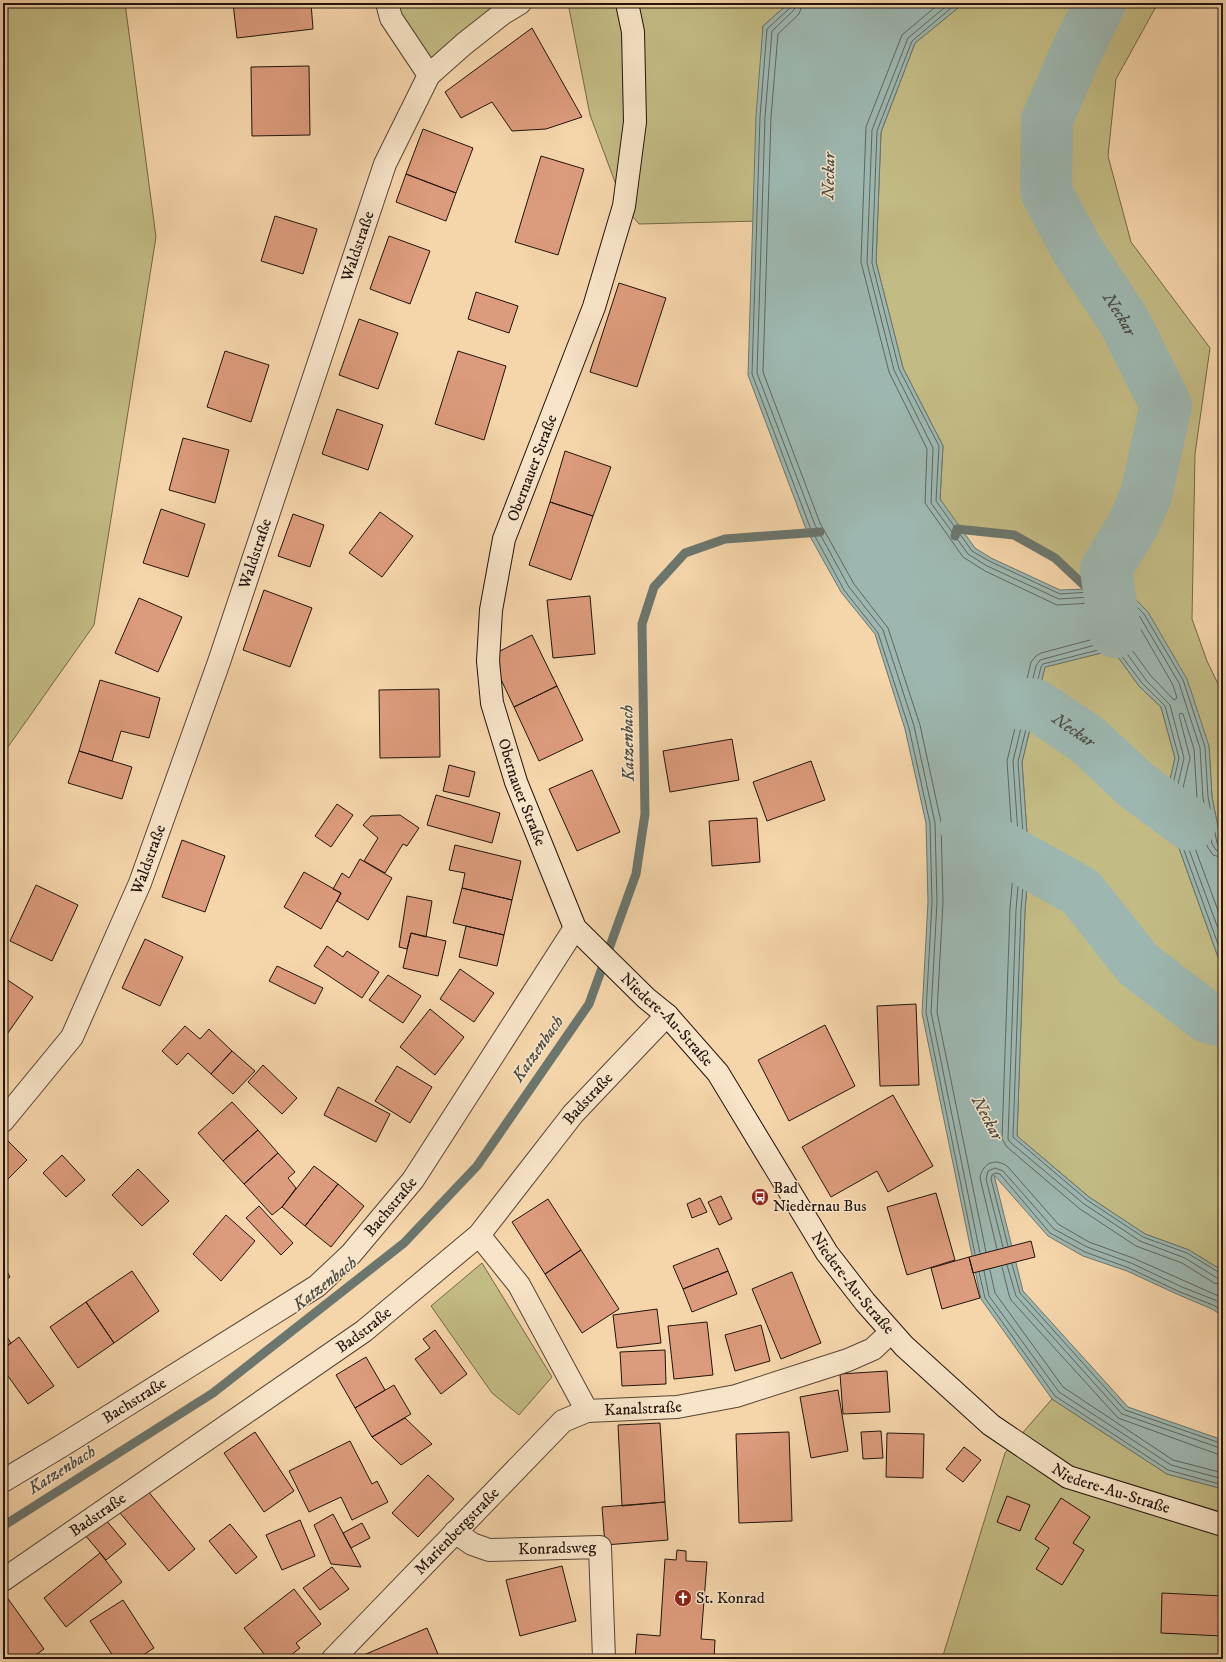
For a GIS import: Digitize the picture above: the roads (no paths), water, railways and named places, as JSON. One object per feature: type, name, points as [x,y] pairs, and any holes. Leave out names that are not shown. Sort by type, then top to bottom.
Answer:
[{"type":"street","points":[[387,3],[391,18],[429,75]]},
{"type":"street","name":"Waldstraße","points":[[3,1121],[72,1037],[140,884],[219,662],[385,164],[429,75],[464,44],[502,14],[520,3]]},
{"type":"street","name":"Obernauer Straße","points":[[575,928],[516,782],[492,703],[488,654],[491,610],[504,539],[594,307],[624,206],[635,122],[633,32],[627,3]]},
{"type":"street","name":"Niedere-Au-Straße","points":[[575,928],[646,998],[667,1015],[718,1073],[828,1253],[865,1302],[904,1346],[991,1425],[1068,1477],[1223,1525]]},
{"type":"street","name":"Bachstraße","points":[[3,1481],[75,1438],[317,1286],[351,1254],[412,1180],[575,928]]},
{"type":"street","name":"Badstraße","points":[[3,1580],[364,1331],[479,1235],[573,1114],[667,1015]]},
{"type":"street","name":"Kanalstraße","points":[[479,1235],[519,1285],[587,1411],[677,1407],[736,1396],[848,1360],[873,1349],[891,1332]]},
{"type":"street","name":"Marienbergstraße","points":[[333,1659],[564,1421],[587,1411]]},
{"type":"street","name":"Konradsweg","points":[[456,1532],[472,1544],[489,1550],[600,1547],[604,1659]]},
{"type":"water","points":[[789,3],[964,3],[915,43],[881,132],[876,262],[903,368],[943,446],[940,499],[975,548],[991,558],[1060,590],[1088,589],[1106,569],[1148,612],[1187,679],[1209,746],[1212,797],[1223,852],[1223,971],[1164,806],[1175,758],[1161,707],[1139,686],[1113,650],[1045,667],[1022,762],[1029,863],[1025,910],[1017,1136],[1089,1197],[1145,1234],[1189,1250],[1223,1271],[1223,1316],[1212,1309],[1127,1271],[1083,1256],[1048,1236],[994,1175],[1023,1291],[1128,1407],[1223,1440],[1223,1489],[1167,1474],[1052,1399],[981,1299],[922,1013],[928,902],[926,823],[905,729],[875,634],[841,592],[806,529],[748,375],[756,116],[763,26]]},
{"type":"waterway","name":"Neckar","points":[[1100,3],[1075,55],[1047,120],[1046,191],[1076,248],[1124,321],[1166,405],[1146,495],[1133,525],[1106,569],[1115,632]]},
{"type":"waterway","points":[[955,536],[957,529],[1014,535],[1055,558],[1088,589],[1089,600]]},
{"type":"waterway","name":"Katzenbach","points":[[3,1526],[213,1393],[404,1243],[477,1166],[589,1004],[636,874],[645,814],[642,624],[654,587],[685,553],[725,539],[820,532]]},
{"type":"waterway","name":"Neckar","points":[[965,695],[995,701],[1036,705],[1088,740],[1136,785],[1190,825]]},
{"type":"waterway","name":"Neckar","points":[[966,827],[1081,892],[1138,964],[1207,1017],[1223,1021]]},
{"type":"place","name":"Bad Niedernau Bus","points":[[760,1197]]},
{"type":"place","name":"St. Konrad","points":[[683,1598]]}]
